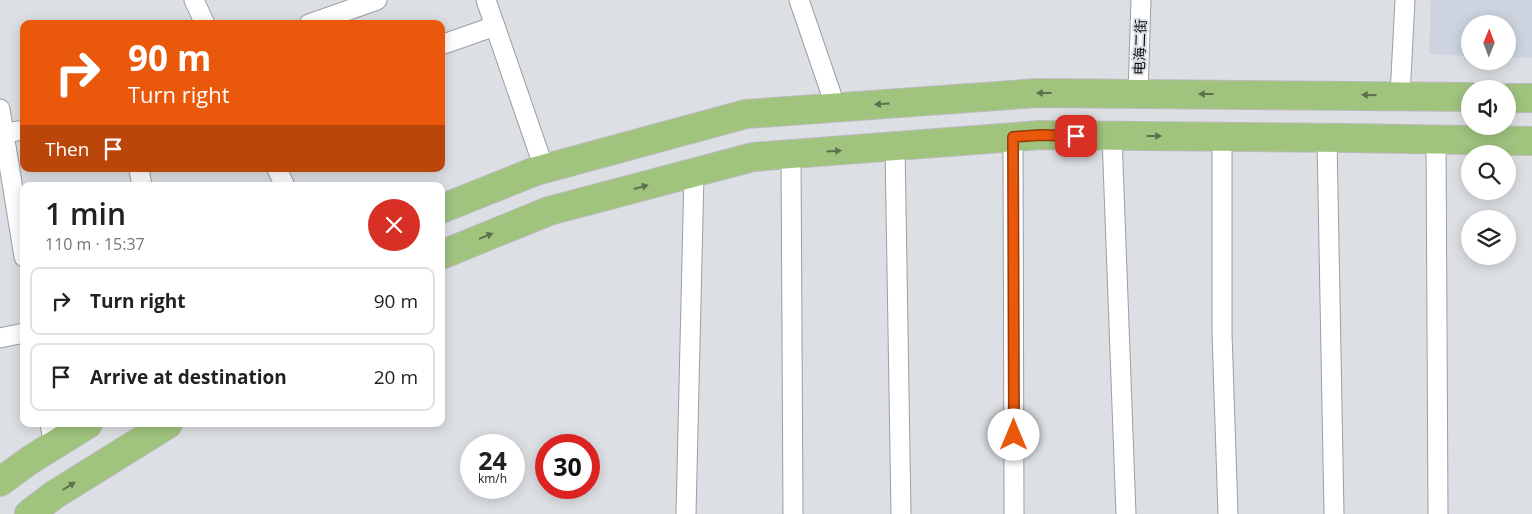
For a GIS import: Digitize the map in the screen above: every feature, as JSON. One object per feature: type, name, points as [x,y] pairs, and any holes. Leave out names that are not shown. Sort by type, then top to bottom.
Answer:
[{"type":"highway","points":[[445,207],[544,168],[746,114],[1038,93],[1461,97]]},
{"type":"highway","points":[[1516,98],[1532,98]]},
{"type":"highway","points":[[445,252],[549,211],[754,157],[1040,135],[1532,141]]},
{"type":"highway","points":[[494,187],[512,226]]},
{"type":"highway","points":[[0,482],[30,460],[52,434],[77,427]]},
{"type":"highway","points":[[29,514],[54,495],[163,427]]},
{"type":"street","points":[[320,20],[377,0]]},
{"type":"street","points":[[486,0],[544,168]]},
{"type":"street","points":[[799,0],[836,108]]},
{"type":"street","name":"电海二街","points":[[1138,93],[1141,0]]},
{"type":"street","points":[[1400,96],[1405,0]]},
{"type":"street","points":[[199,1],[204,20]]},
{"type":"street","points":[[445,44],[495,26]]},
{"type":"street","points":[[0,109],[2,133],[20,234]]},
{"type":"street","points":[[2,133],[20,131]]},
{"type":"street","points":[[1112,136],[1126,514]]},
{"type":"street","points":[[1222,136],[1222,333],[1228,514]]},
{"type":"street","points":[[1013,137],[1014,514]]},
{"type":"street","points":[[1327,138],[1334,514]]},
{"type":"street","points":[[1436,139],[1438,514]]},
{"type":"street","points":[[895,146],[901,514]]},
{"type":"street","points":[[791,154],[793,514]]},
{"type":"street","points":[[686,514],[694,174]]},
{"type":"street","points":[[0,338],[20,334]]},
{"type":"shaded area","points":[[1431,0],[1532,0],[1532,58],[1516,57],[1516,15],[1461,15],[1461,56],[1429,54]]},
{"type":"route","points":[[1014,435],[1013,137],[1040,135],[1076,136]]}]
